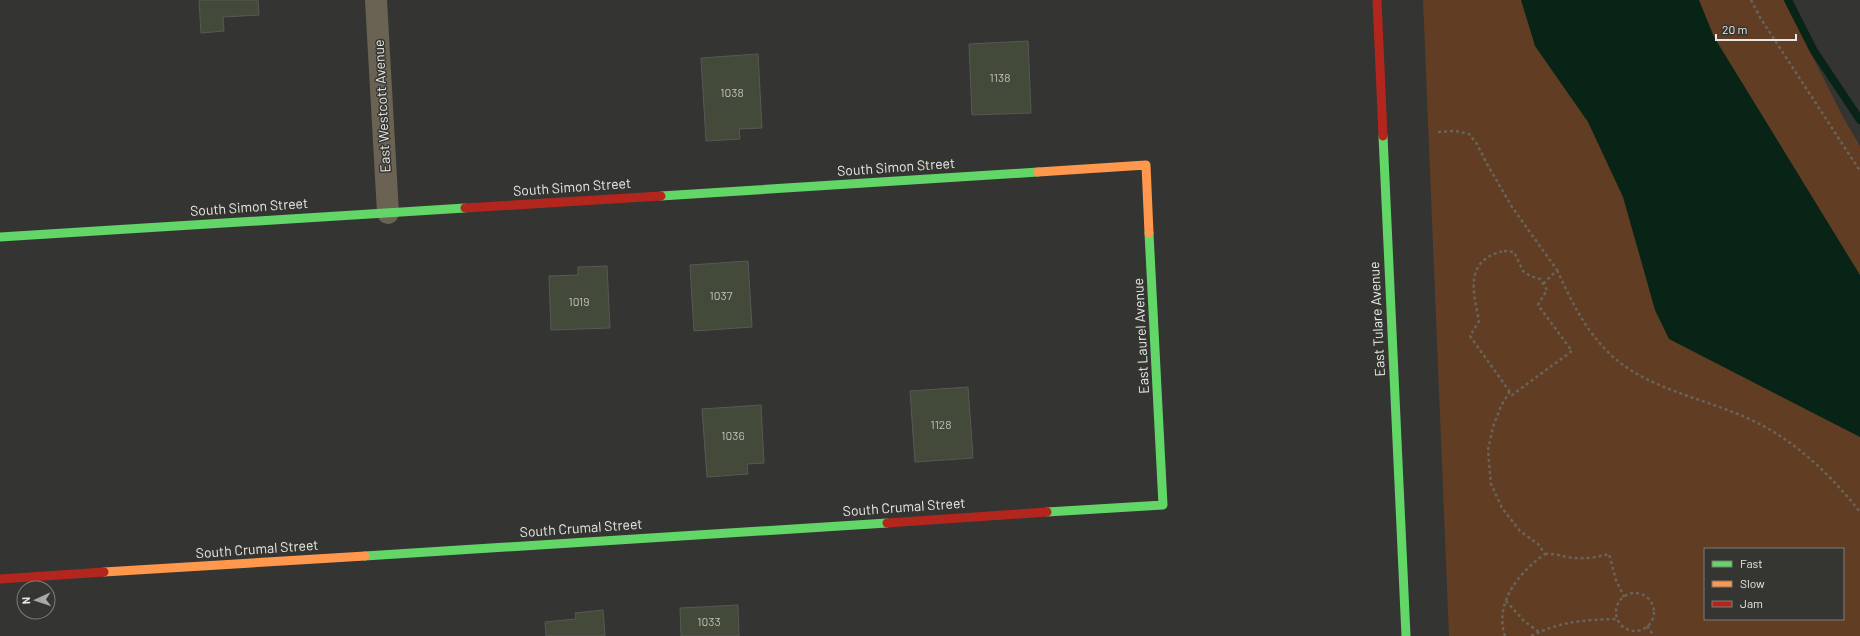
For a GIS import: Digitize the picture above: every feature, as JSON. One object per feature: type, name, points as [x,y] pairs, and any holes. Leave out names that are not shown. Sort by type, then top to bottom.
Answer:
[{"type":"street","name":"East Westcott Avenue","points":[[376,0],[388,213]]},
{"type":"street","name":"East Tulare Avenue","points":[[1377,0],[1406,636]]},
{"type":"street","name":"South Simon Street","points":[[0,237],[1146,165]]},
{"type":"street","name":"East Laurel Avenue","points":[[1146,165],[1163,505]]},
{"type":"street","name":"South Crumal Street","points":[[0,579],[1163,505]]},
{"type":"path","points":[[1751,0],[1761,19],[1860,171]]},
{"type":"path","points":[[1438,132],[1455,131],[1469,134],[1478,144],[1486,164],[1512,207],[1557,270],[1582,322],[1613,356],[1644,378],[1656,384],[1734,412],[1772,431],[1796,447],[1822,469],[1842,489],[1860,512]]},
{"type":"path","points":[[1514,252],[1523,271],[1530,276],[1540,279],[1547,290],[1542,296],[1538,305],[1572,351],[1512,395],[1510,392],[1470,336],[1479,321],[1472,288],[1478,267],[1492,254],[1514,252]]},
{"type":"path","points":[[1543,284],[1557,270]]},
{"type":"path","points":[[1510,392],[1501,406],[1493,427],[1488,450],[1491,484],[1502,508],[1520,531],[1538,544],[1545,554]]},
{"type":"path","points":[[1505,636],[1502,627],[1502,616],[1505,601],[1512,586],[1522,573],[1545,554],[1552,553],[1575,558],[1599,557],[1610,554],[1616,580],[1624,597]]},
{"type":"path","points":[[1640,594],[1649,601],[1652,606],[1653,617],[1647,626],[1636,631],[1624,628],[1617,618],[1617,607],[1624,597],[1640,594]]},
{"type":"path","points":[[1505,601],[1524,621],[1539,632]]},
{"type":"path","points":[[1531,636],[1563,623],[1617,618]]},
{"type":"path","points":[[1647,626],[1654,636]]},
{"type":"shaded area","points":[[1423,0],[1784,0],[1843,117],[1860,146],[1860,636],[1449,636]]},
{"type":"shaded area","points":[[1521,0],[1699,0],[1714,37],[1860,275],[1860,437],[1669,339],[1655,310],[1623,197],[1588,122],[1535,46]]},
{"type":"building","points":[[199,0],[258,0],[259,15],[223,17],[224,31],[201,33]]},
{"type":"building","points":[[1028,41],[1031,113],[972,115],[969,44]]},
{"type":"building","points":[[758,54],[762,128],[739,129],[740,139],[706,141],[701,58]]},
{"type":"building","points":[[748,261],[752,327],[694,331],[690,265]]},
{"type":"building","points":[[607,266],[610,328],[551,330],[549,276],[578,275],[578,267]]},
{"type":"building","points":[[968,387],[973,458],[915,462],[910,391]]},
{"type":"building","points":[[761,405],[764,463],[747,464],[748,474],[707,477],[702,409]]},
{"type":"building","points":[[738,605],[739,636],[681,636],[680,608]]},
{"type":"building","points":[[603,610],[605,636],[546,636],[545,622],[576,619],[575,613]]},
{"type":"waterway","points":[[1788,0],[1814,51],[1860,120]]},
{"type":"traffic: fast","points":[[1383,136],[1406,636]]},
{"type":"traffic: fast","points":[[661,196],[1038,172]]},
{"type":"traffic: fast","points":[[0,237],[465,208]]},
{"type":"traffic: fast","points":[[1047,512],[1163,505],[1149,233]]},
{"type":"traffic: fast","points":[[365,556],[887,523]]},
{"type":"traffic: slow","points":[[1038,172],[1146,165],[1149,233]]},
{"type":"traffic: slow","points":[[104,572],[365,556]]},
{"type":"traffic: jam","points":[[1377,0],[1383,136]]},
{"type":"traffic: jam","points":[[465,208],[661,196]]},
{"type":"traffic: jam","points":[[887,523],[1047,512]]},
{"type":"traffic: jam","points":[[0,579],[104,572]]}]
